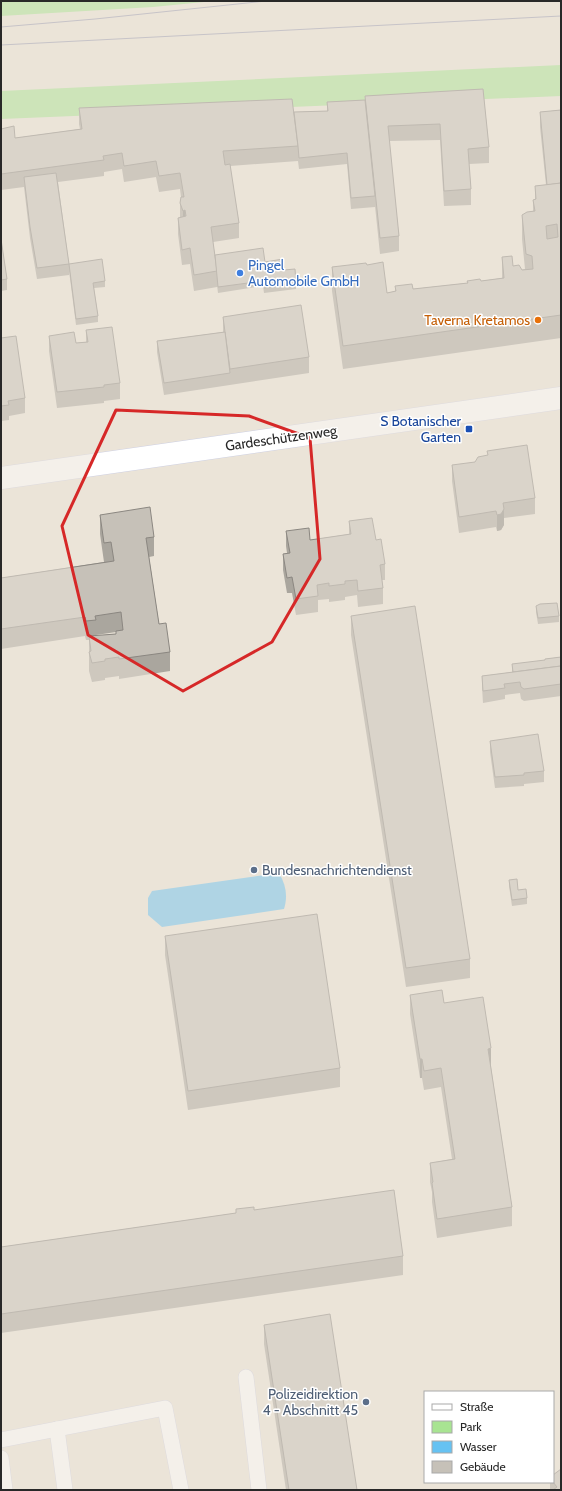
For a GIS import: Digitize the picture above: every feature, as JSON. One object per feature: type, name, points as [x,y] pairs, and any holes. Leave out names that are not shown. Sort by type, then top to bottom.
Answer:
[{"type":"street","name":"Gardeschützenweg","points":[[1,478],[561,398]]},
{"type":"lane","points":[[246,1377],[259,1490]]},
{"type":"lane","points":[[1,1440],[165,1408],[181,1490]]},
{"type":"lane","points":[[57,1429],[65,1490]]},
{"type":"lane","points":[[1,1458],[6,1490]]},
{"type":"highlighted area","points":[[116,410],[249,416],[310,438],[320,559],[272,642],[183,691],[88,635],[62,526]]},
{"type":"green space","points":[[1,1],[214,1],[153,7],[1,16]]},
{"type":"green space","points":[[561,65],[561,96],[1,119],[1,91]]},
{"type":"water","points":[[279,873],[286,891],[284,909],[162,927],[148,915],[148,898],[152,891]]},
{"type":"building","points":[[483,89],[489,147],[468,149],[471,189],[444,191],[440,124],[388,126],[399,236],[380,238],[365,96]]},
{"type":"building","points":[[292,99],[298,146],[223,151],[225,165],[230,164],[239,223],[211,227],[217,271],[194,275],[190,248],[182,250],[178,218],[186,216],[185,210],[183,211],[180,203],[181,197],[184,197],[180,173],[159,176],[156,161],[124,166],[122,153],[103,156],[104,160],[1,174],[1,129],[14,126],[15,138],[82,129],[79,108]]},
{"type":"building","points":[[365,100],[375,196],[351,198],[347,153],[299,158],[294,112],[328,111],[327,102]]},
{"type":"building","points":[[561,110],[561,183],[547,185],[540,112]]},
{"type":"building","points":[[56,173],[69,264],[37,268],[24,177]]},
{"type":"building","points":[[561,183],[561,315],[343,346],[332,267],[366,263],[367,265],[383,262],[387,293],[396,291],[395,286],[412,284],[413,289],[468,283],[467,281],[480,279],[481,281],[504,278],[502,257],[512,256],[513,266],[519,265],[522,270],[533,269],[532,256],[526,254],[522,215],[527,212],[535,211],[533,200],[536,199],[535,186]],"holes":[[[557,224],[558,237],[547,239],[546,226]]]},
{"type":"building","points":[[1,239],[7,279],[1,280]]},
{"type":"building","points":[[263,248],[265,262],[283,259],[284,270],[295,269],[296,283],[264,288],[263,281],[218,287],[215,255]]},
{"type":"building","points":[[102,259],[105,281],[93,283],[98,316],[76,319],[69,264]]},
{"type":"building","points":[[301,305],[309,357],[230,369],[223,317]]},
{"type":"building","points":[[112,327],[120,383],[104,385],[104,387],[57,392],[49,336],[74,332],[76,343],[88,342],[86,330]]},
{"type":"building","points":[[225,332],[230,373],[164,383],[157,341]]},
{"type":"building","points":[[16,336],[25,398],[8,401],[9,405],[1,406],[1,338]]},
{"type":"building","points":[[527,445],[535,498],[503,503],[504,509],[501,514],[497,515],[496,511],[459,517],[452,465],[475,462],[478,457],[488,455],[487,451]]},
{"type":"building","points":[[150,507],[154,537],[146,538],[159,624],[166,623],[170,652],[119,659],[119,657],[92,663],[89,652],[91,651],[89,636],[116,634],[116,631],[123,630],[121,612],[95,616],[96,620],[86,621],[85,617],[1,629],[1,578],[114,561],[111,542],[104,543],[100,515]]},
{"type":"building","points":[[372,518],[376,540],[381,539],[385,564],[380,565],[383,588],[358,591],[357,580],[345,581],[345,584],[329,586],[329,583],[317,585],[318,596],[296,599],[292,577],[287,578],[283,554],[290,553],[286,531],[309,528],[310,540],[351,534],[349,521]]},
{"type":"building","points":[[557,603],[559,616],[538,618],[536,606],[540,604]]},
{"type":"building","points":[[415,606],[470,959],[406,968],[351,616]]},
{"type":"building","points":[[561,657],[561,666],[513,672],[512,664]]},
{"type":"building","points":[[561,666],[561,684],[524,689],[521,687],[520,682],[504,684],[505,688],[483,691],[482,676]]},
{"type":"building","points":[[538,734],[544,771],[524,773],[524,775],[495,777],[490,741]]},
{"type":"building","points":[[517,879],[518,890],[526,889],[527,898],[512,900],[509,880]]},
{"type":"building","points":[[317,914],[340,1068],[188,1091],[165,936]]},
{"type":"building","points":[[442,990],[444,1003],[483,997],[491,1048],[488,1049],[512,1207],[437,1219],[430,1163],[455,1159],[441,1068],[424,1071],[422,1059],[420,1059],[410,995]]},
{"type":"building","points":[[394,1190],[403,1256],[1,1314],[1,1247],[236,1213],[236,1209],[254,1207],[254,1210]]},
{"type":"building","points":[[330,1314],[357,1490],[289,1490],[264,1325]]},
{"type":"building","points":[[561,1469],[561,1490],[553,1490],[557,1487],[554,1483],[554,1474]]},
{"type":"tram line","points":[[1,27],[95,19],[266,1]]},
{"type":"tram line","points":[[1,45],[561,16]]},
{"type":"place","name":"Pingel Automobile GmbH","points":[[240,273]]},
{"type":"place","name":"Taverna Kretamos","points":[[538,320]]},
{"type":"place","name":"S Botanischer Garten","points":[[469,429]]},
{"type":"place","name":"Bundesnachrichtendienst","points":[[254,870]]},
{"type":"place","name":"Polizeidirektion 4 - Abschnitt 45","points":[[366,1402]]}]
